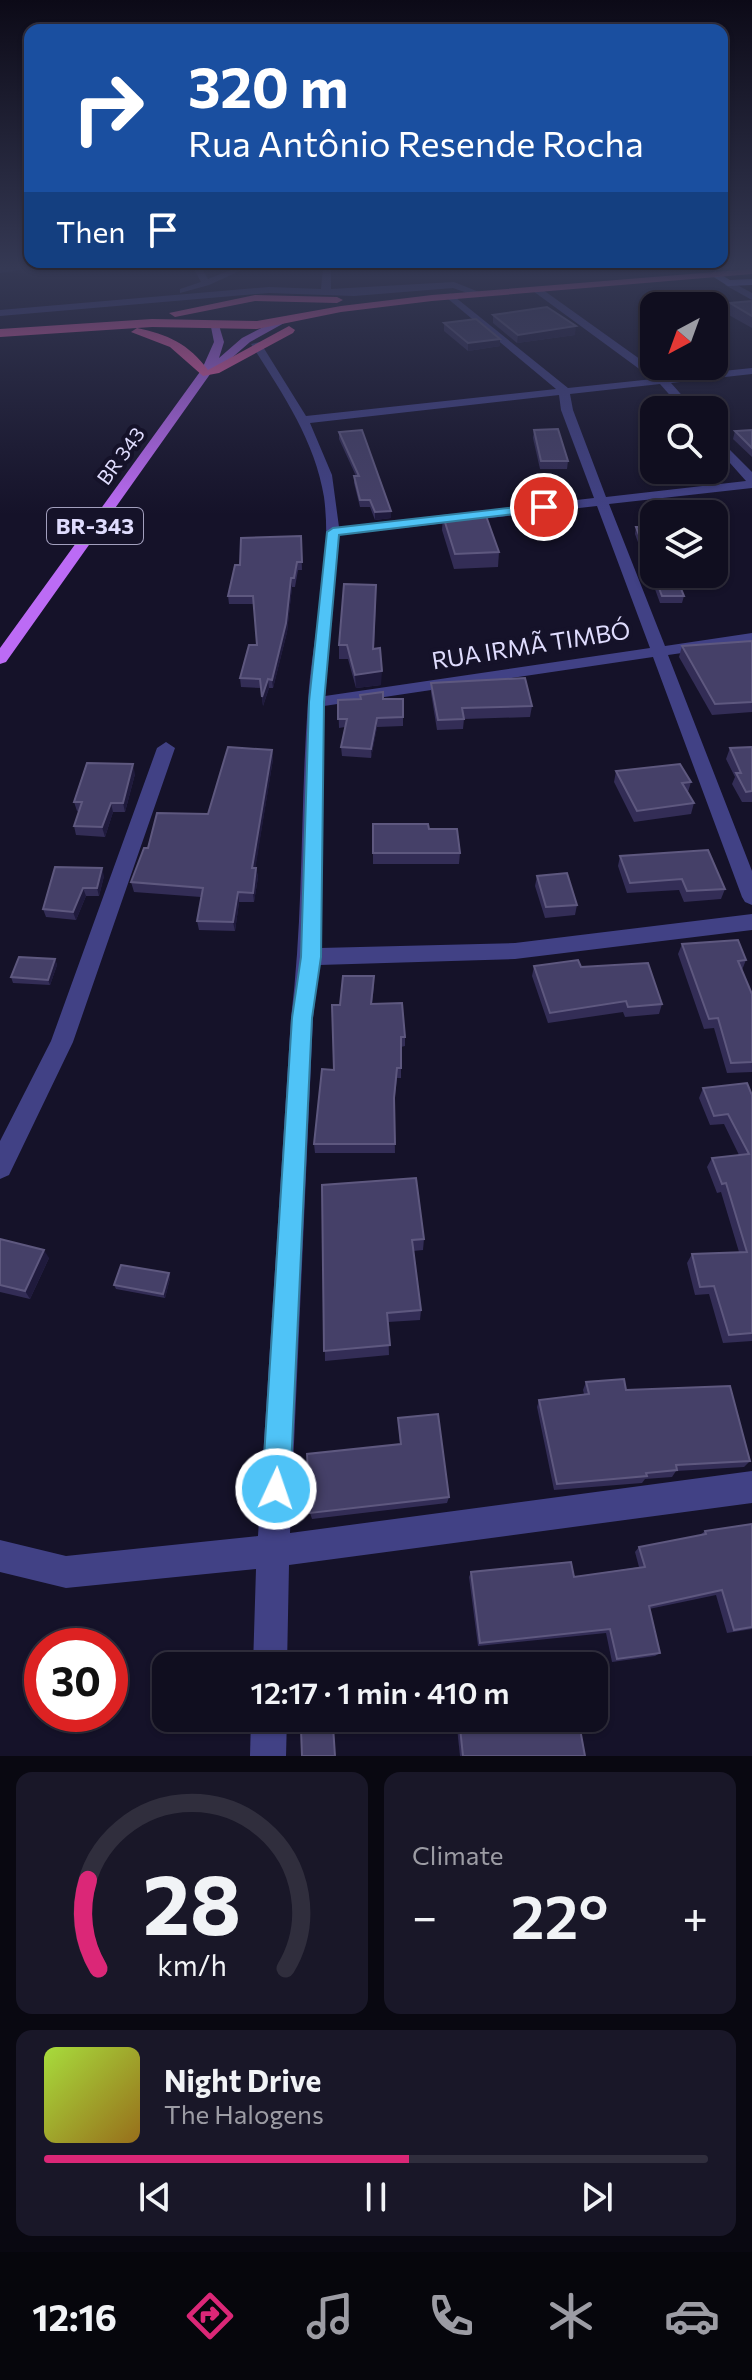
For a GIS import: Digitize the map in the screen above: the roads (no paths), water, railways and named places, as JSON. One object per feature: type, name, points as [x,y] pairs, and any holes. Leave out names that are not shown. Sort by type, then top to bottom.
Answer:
[{"type":"highway","points":[[188,351],[208,371],[244,351]]},
{"type":"main road","name":"BR-343","points":[[208,371],[216,351]]},
{"type":"main road","name":"BR-343","points":[[208,371],[233,351]]},
{"type":"main road","name":"BR 343","points":[[0,659],[208,371]]},
{"type":"street","points":[[260,351],[304,420],[330,494],[333,532],[316,702],[311,957],[302,1018],[273,1551],[270,1652]]},
{"type":"street","points":[[517,351],[564,390],[567,410],[604,500],[752,897]]},
{"type":"street","points":[[622,351],[640,364]]},
{"type":"street","points":[[728,373],[752,371]]},
{"type":"street","points":[[304,420],[662,380],[676,396]]},
{"type":"street","points":[[728,454],[752,482]]},
{"type":"street","points":[[333,532],[752,482]]},
{"type":"street","name":"RUA IRMÃ TIMBÓ","points":[[316,702],[625,658],[660,649],[752,638]]},
{"type":"street","points":[[0,1167],[62,1042],[166,748]]},
{"type":"street","points":[[311,957],[515,951],[752,922]]},
{"type":"street","points":[[0,1556],[66,1572],[273,1551],[752,1487]]},
{"type":"street","points":[[268,1756],[269,1732]]}]
